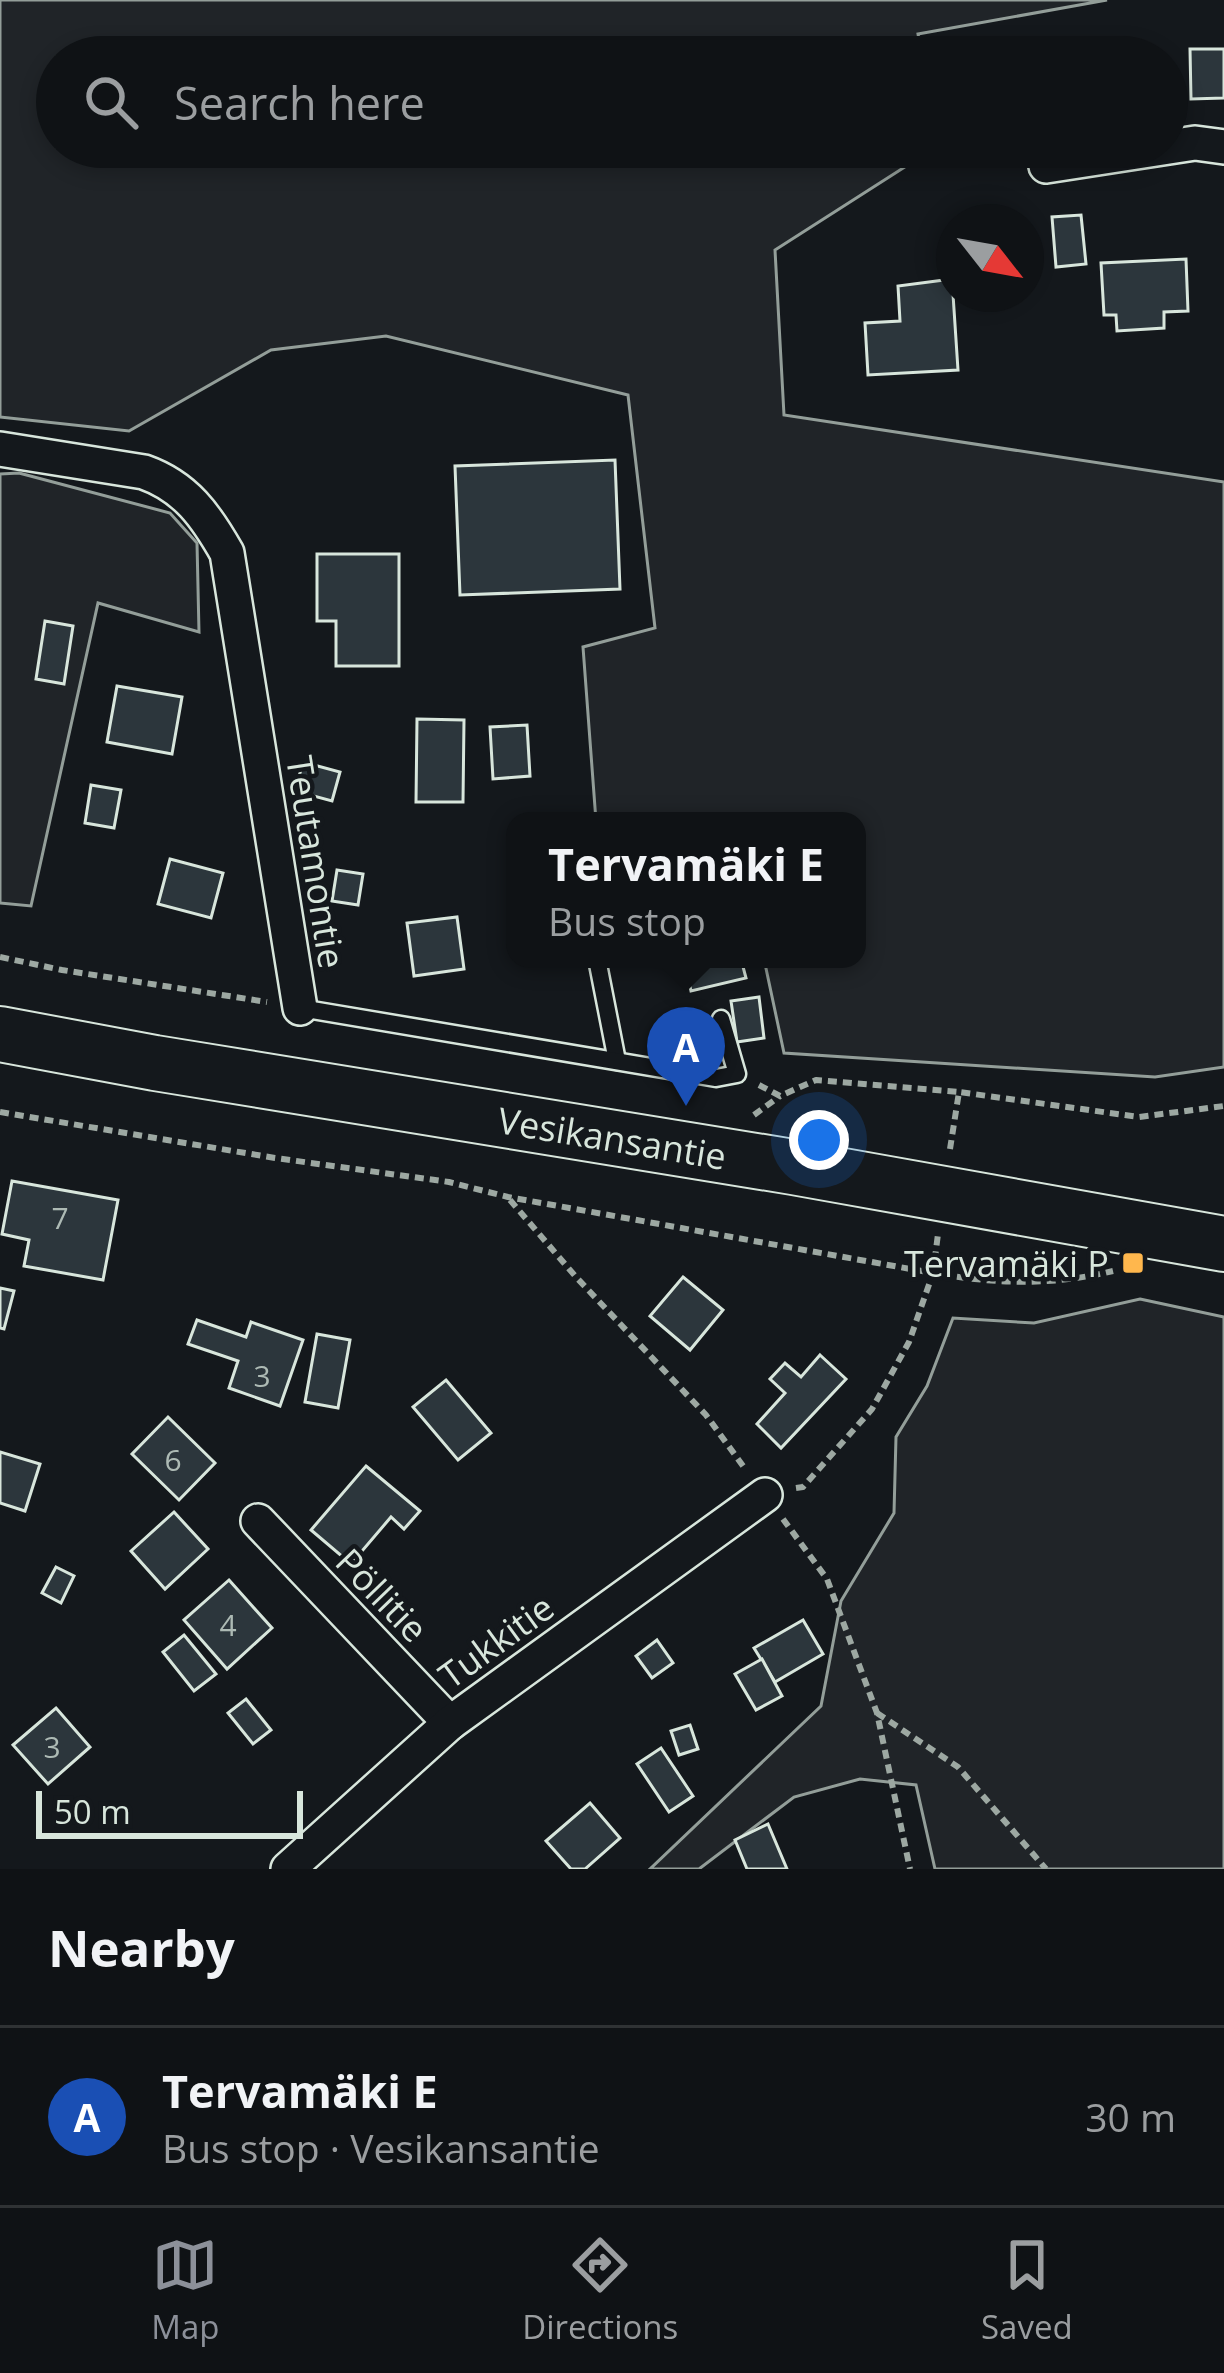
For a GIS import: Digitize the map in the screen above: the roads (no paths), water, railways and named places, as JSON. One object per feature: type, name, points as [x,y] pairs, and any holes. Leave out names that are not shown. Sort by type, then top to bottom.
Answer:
[{"type":"highway","name":"Vesikansantie","points":[[0,1034],[1224,1244]]},
{"type":"street","points":[[1188,144],[1224,147]]},
{"type":"street","name":"Teutamontie","points":[[0,449],[144,472],[166,480],[198,508],[227,554],[300,1008]]},
{"type":"street","name":"Tukkitie","points":[[288,1869],[450,1723],[765,1496]]},
{"type":"street","name":"Pöllitie","points":[[258,1521],[450,1723]]},
{"type":"lane","points":[[599,968],[617,1061]]},
{"type":"lane","name":"Teutamontie","points":[[300,1008],[716,1078],[737,1074],[721,1019]]},
{"type":"place","name":"Tervamäki E","points":[[686,1106]]},
{"type":"place","name":"Tervamäki P","points":[[1133,1263]]}]
